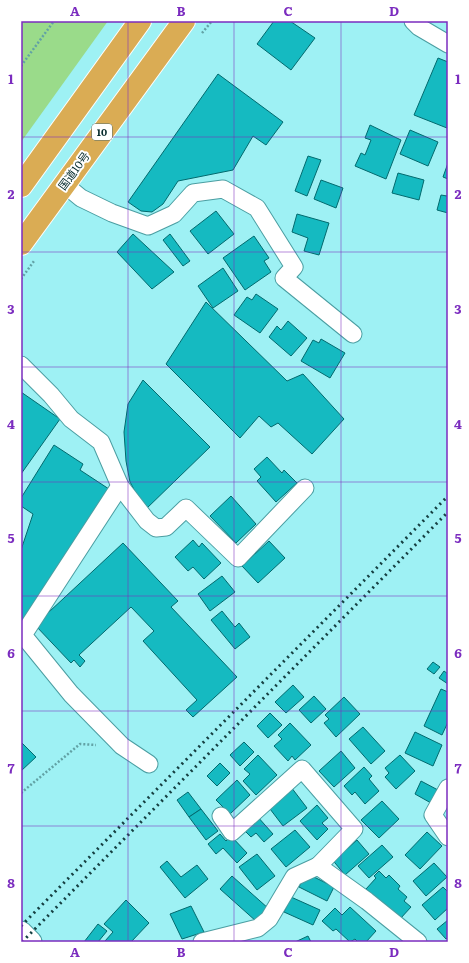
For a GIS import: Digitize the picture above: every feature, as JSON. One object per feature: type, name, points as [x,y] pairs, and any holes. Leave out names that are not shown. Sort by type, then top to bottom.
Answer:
[{"type":"highway","points":[[21,186],[140,21]]},
{"type":"highway","name":"国道10号","points":[[21,244],[184,21]]},
{"type":"street","points":[[413,21],[419,27],[448,44]]},
{"type":"street","points":[[64,184],[81,198],[112,213],[148,226],[174,214],[193,193],[223,189],[257,208],[294,267],[284,278],[353,334]]},
{"type":"street","points":[[21,366],[51,395],[71,419],[101,442],[120,486],[147,521],[156,528],[166,527],[186,508],[238,558],[305,488]]},
{"type":"street","points":[[120,486],[23,636],[71,694],[122,746],[149,764]]},
{"type":"street","points":[[202,942],[258,928],[269,918],[294,877],[318,866],[354,829],[302,769],[232,832],[221,816]]},
{"type":"street","points":[[448,788],[432,815],[448,837]]},
{"type":"street","points":[[318,866],[367,901],[418,942]]},
{"type":"street","points":[[21,932],[31,942]]},
{"type":"path","points":[[21,66],[54,21]]},
{"type":"path","points":[[21,793],[80,744],[122,746]]},
{"type":"green space","points":[[21,21],[108,21],[21,142]]},
{"type":"building","points":[[274,21],[290,21],[315,38],[291,70],[257,44]]},
{"type":"building","points":[[438,58],[448,62],[447,128],[414,115]]},
{"type":"building","points":[[218,74],[283,122],[266,145],[253,136],[233,170],[178,181],[163,204],[152,212],[141,211],[128,202]]},
{"type":"building","points":[[370,125],[401,140],[386,179],[355,166],[361,153],[365,155],[371,140],[365,138]]},
{"type":"building","points":[[410,130],[438,142],[428,166],[400,154]]},
{"type":"building","points":[[308,156],[321,160],[307,196],[295,191]]},
{"type":"building","points":[[448,163],[448,179],[443,177]]},
{"type":"building","points":[[398,173],[424,180],[419,200],[392,193]]},
{"type":"building","points":[[321,180],[343,188],[336,208],[314,199]]},
{"type":"building","points":[[448,194],[448,213],[437,210],[441,195],[447,196]]},
{"type":"building","points":[[216,211],[234,234],[208,254],[190,231]]},
{"type":"building","points":[[297,214],[329,223],[319,255],[304,251],[308,238],[292,232]]},
{"type":"building","points":[[133,234],[174,272],[152,289],[117,252]]},
{"type":"building","points":[[170,234],[190,261],[183,266],[163,240]]},
{"type":"building","points":[[254,236],[269,258],[264,261],[271,272],[245,290],[223,258]]},
{"type":"building","points":[[223,268],[238,291],[213,308],[198,286]]},
{"type":"building","points":[[256,294],[278,309],[260,333],[234,315],[247,297],[252,300]]},
{"type":"building","points":[[206,302],[287,381],[303,374],[344,419],[312,454],[278,423],[271,427],[259,416],[240,438],[166,364]]},
{"type":"building","points":[[288,321],[307,338],[291,356],[269,337],[277,326],[281,330]]},
{"type":"building","points":[[321,339],[345,353],[330,378],[301,361],[313,340],[319,343]]},
{"type":"building","points":[[143,380],[210,447],[145,510],[130,482],[126,461],[124,432],[128,404]]},
{"type":"building","points":[[21,392],[60,419],[21,474]]},
{"type":"building","points":[[54,445],[83,464],[80,470],[112,491],[21,626],[21,550],[33,514],[21,506],[21,498]]},
{"type":"building","points":[[267,457],[282,473],[284,470],[297,483],[276,502],[257,481],[261,477],[254,469]]},
{"type":"building","points":[[231,496],[256,524],[236,543],[210,516]]},
{"type":"building","points":[[193,540],[199,547],[202,543],[221,563],[204,579],[193,567],[188,571],[175,557]]},
{"type":"building","points":[[269,541],[285,558],[258,583],[242,566]]},
{"type":"building","points":[[123,543],[178,601],[171,607],[237,677],[193,717],[186,710],[197,700],[143,641],[154,631],[131,607],[79,655],[85,661],[80,667],[74,660],[71,663],[35,625]]},
{"type":"building","points":[[222,576],[235,592],[210,611],[198,594]]},
{"type":"building","points":[[222,611],[235,627],[239,623],[250,637],[235,649],[211,620]]},
{"type":"building","points":[[433,662],[440,667],[434,674],[427,669]]},
{"type":"building","points":[[444,671],[448,674],[448,684],[439,678]]},
{"type":"building","points":[[293,685],[304,697],[286,713],[275,702]]},
{"type":"building","points":[[441,689],[448,692],[448,722],[442,735],[424,726]]},
{"type":"building","points":[[314,696],[326,709],[311,723],[299,710]]},
{"type":"building","points":[[344,697],[360,714],[336,737],[324,723],[329,719],[325,715]]},
{"type":"building","points":[[270,713],[282,725],[268,738],[257,726]]},
{"type":"building","points":[[290,723],[311,745],[295,760],[292,756],[288,761],[274,746],[282,739],[278,735]]},
{"type":"building","points":[[363,727],[385,751],[371,764],[349,739]]},
{"type":"building","points":[[415,732],[442,745],[433,766],[405,753]]},
{"type":"building","points":[[21,742],[36,757],[21,771]]},
{"type":"building","points":[[244,742],[254,752],[240,766],[230,755]]},
{"type":"building","points":[[341,751],[355,768],[334,787],[319,771]]},
{"type":"building","points":[[258,755],[277,775],[256,795],[243,781],[250,774],[244,769]]},
{"type":"building","points":[[400,755],[415,771],[396,789],[385,777],[389,773],[385,768]]},
{"type":"building","points":[[220,763],[230,773],[217,786],[207,776]]},
{"type":"building","points":[[364,767],[372,776],[369,779],[379,791],[365,804],[355,792],[352,795],[344,786]]},
{"type":"building","points":[[237,780],[250,795],[230,814],[216,800]]},
{"type":"building","points":[[421,781],[438,790],[431,803],[415,794]]},
{"type":"building","points":[[291,787],[307,808],[283,826],[267,805]]},
{"type":"building","points":[[188,792],[201,809],[189,817],[177,800]]},
{"type":"building","points":[[382,801],[399,819],[379,838],[361,820]]},
{"type":"building","points":[[317,805],[328,818],[322,823],[328,829],[317,840],[300,821]]},
{"type":"building","points":[[201,809],[218,831],[206,840],[189,817]]},
{"type":"building","points":[[257,816],[273,834],[264,842],[256,833],[251,837],[243,829]]},
{"type":"building","points":[[295,830],[310,847],[286,867],[271,849]]},
{"type":"building","points":[[427,832],[442,846],[420,869],[405,855]]},
{"type":"building","points":[[220,834],[226,841],[231,836],[247,853],[237,863],[223,848],[216,854],[208,844]]},
{"type":"building","points":[[357,840],[369,854],[345,875],[330,857],[344,845],[347,849]]},
{"type":"building","points":[[382,845],[393,857],[369,878],[358,866]]},
{"type":"building","points":[[257,854],[275,876],[257,890],[239,867]]},
{"type":"building","points":[[167,861],[181,877],[197,865],[208,879],[185,898],[160,867]]},
{"type":"building","points":[[434,863],[447,877],[426,896],[413,881]]},
{"type":"building","points":[[379,871],[386,878],[389,875],[400,886],[398,889],[407,897],[404,901],[411,907],[400,919],[366,889],[376,878],[374,876]]},
{"type":"building","points":[[306,873],[334,887],[327,901],[299,887]]},
{"type":"building","points":[[232,876],[269,909],[257,922],[220,889]]},
{"type":"building","points":[[443,887],[448,892],[448,908],[435,920],[422,905]]},
{"type":"building","points":[[291,897],[320,910],[313,925],[284,912]]},
{"type":"building","points":[[126,900],[149,923],[131,942],[107,942],[105,941],[113,932],[104,924]]},
{"type":"building","points":[[191,906],[204,932],[182,939],[170,914]]},
{"type":"building","points":[[350,907],[376,931],[366,942],[358,942],[355,939],[350,942],[336,929],[333,931],[322,921],[335,908],[342,915]]},
{"type":"building","points":[[448,920],[448,937],[446,939],[437,929]]},
{"type":"building","points":[[98,924],[107,931],[98,942],[84,942]]},
{"type":"building","points":[[308,936],[311,942],[295,942]]},
{"type":"railway","points":[[21,926],[448,496]]},
{"type":"railway","points":[[22,942],[448,512]]}]
